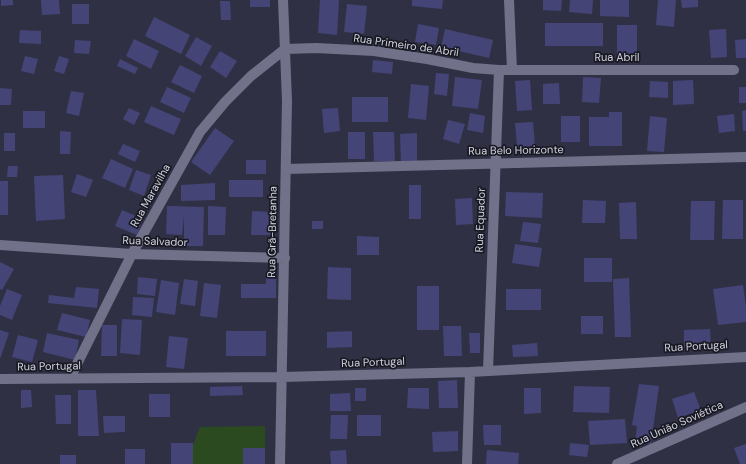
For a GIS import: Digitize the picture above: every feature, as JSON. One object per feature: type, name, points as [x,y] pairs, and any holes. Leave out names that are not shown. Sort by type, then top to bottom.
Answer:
[{"type":"street","name":"Rua Grã-Bretanha","points":[[280,464],[287,100],[283,0]]},
{"type":"street","points":[[509,0],[512,70]]},
{"type":"street","name":"Rua Primeiro de Abril","points":[[285,49],[316,48],[374,51],[473,68],[499,70]]},
{"type":"street","name":"Rua Maravilha","points":[[70,378],[132,254],[200,132],[225,102],[252,76],[285,49]]},
{"type":"street","name":"Rua Abril","points":[[499,70],[734,70]]},
{"type":"street","name":"Rua Equador","points":[[488,371],[499,70]]},
{"type":"street","name":"Rua Belo Horizonte","points":[[286,169],[746,157]]},
{"type":"street","name":"Rua Salvador","points":[[0,245],[132,254],[284,258]]},
{"type":"street","name":"Rua Portugal","points":[[5,380],[70,378],[282,377],[470,372],[746,357]]},
{"type":"street","points":[[467,464],[470,372]]},
{"type":"street","points":[[0,387],[5,380]]},
{"type":"street","name":"Rua União Soviética","points":[[617,464],[746,407]]},
{"type":"green space","points":[[265,426],[265,464],[186,464],[200,427]]},
{"type":"building","points":[[1,0],[13,0],[13,5],[1,6]]},
{"type":"building","points":[[41,0],[59,0],[60,14],[42,15]]},
{"type":"building","points":[[250,0],[270,0],[270,7],[250,7]]},
{"type":"building","points":[[320,0],[339,0],[337,35],[318,33]]},
{"type":"building","points":[[412,0],[443,0],[442,9],[412,6]]},
{"type":"building","points":[[543,0],[562,0],[561,11],[543,10]]},
{"type":"building","points":[[570,0],[593,0],[592,14],[569,12]]},
{"type":"building","points":[[600,0],[629,0],[629,17],[600,16]]},
{"type":"building","points":[[658,0],[676,0],[674,27],[656,25]]},
{"type":"building","points":[[681,0],[698,0],[698,7],[682,8]]},
{"type":"building","points":[[220,1],[230,1],[231,20],[221,20]]},
{"type":"building","points":[[72,4],[89,4],[89,24],[72,24]]},
{"type":"building","points":[[347,4],[367,6],[364,34],[344,32]]},
{"type":"building","points":[[154,17],[190,35],[181,54],[145,36]]},
{"type":"building","points":[[545,23],[603,23],[603,46],[545,46]]},
{"type":"building","points":[[418,24],[439,28],[436,45],[415,42]]},
{"type":"building","points":[[617,25],[637,25],[637,57],[617,57]]},
{"type":"building","points":[[445,29],[493,40],[489,58],[441,47]]},
{"type":"building","points":[[726,29],[727,57],[711,58],[709,30]]},
{"type":"building","points":[[20,30],[41,31],[41,44],[19,43]]},
{"type":"building","points":[[196,37],[212,46],[201,66],[185,56]]},
{"type":"building","points":[[134,39],[159,51],[151,69],[126,56]]},
{"type":"building","points":[[746,39],[746,58],[736,58],[735,40]]},
{"type":"building","points":[[75,40],[91,41],[89,54],[74,53]]},
{"type":"building","points":[[220,51],[237,61],[226,78],[210,67]]},
{"type":"building","points":[[25,56],[38,59],[34,74],[21,71]]},
{"type":"building","points":[[59,56],[69,59],[64,74],[54,71]]},
{"type":"building","points":[[120,59],[138,68],[135,74],[117,66]]},
{"type":"building","points":[[373,60],[393,62],[392,74],[372,72]]},
{"type":"building","points":[[180,65],[202,76],[194,93],[171,82]]},
{"type":"building","points":[[436,73],[449,74],[447,96],[434,94]]},
{"type":"building","points":[[455,77],[482,80],[478,109],[452,106]]},
{"type":"building","points":[[583,77],[601,78],[599,103],[582,102]]},
{"type":"building","points":[[530,80],[532,110],[517,111],[515,81]]},
{"type":"building","points":[[693,80],[694,104],[673,105],[673,81]]},
{"type":"building","points":[[650,81],[668,82],[668,98],[649,97]]},
{"type":"building","points":[[559,83],[560,104],[543,104],[543,84]]},
{"type":"building","points":[[411,84],[429,86],[426,120],[408,118]]},
{"type":"building","points":[[167,87],[191,98],[184,113],[160,102]]},
{"type":"building","points":[[739,87],[746,87],[746,103],[739,103]]},
{"type":"building","points":[[0,88],[12,89],[11,105],[0,105]]},
{"type":"building","points":[[71,91],[84,93],[79,116],[66,113]]},
{"type":"building","points":[[352,97],[388,97],[388,122],[352,122]]},
{"type":"building","points":[[151,106],[181,119],[174,135],[144,122]]},
{"type":"building","points":[[129,108],[140,113],[134,125],[123,119]]},
{"type":"building","points":[[338,108],[340,131],[324,133],[322,109]]},
{"type":"building","points":[[746,110],[746,131],[743,131],[742,111]]},
{"type":"building","points":[[23,111],[45,111],[45,128],[23,128]]},
{"type":"building","points":[[609,112],[622,112],[622,146],[589,146],[589,117],[609,117]]},
{"type":"building","points":[[470,113],[485,116],[483,133],[467,130]]},
{"type":"building","points":[[734,114],[735,131],[719,133],[717,116]]},
{"type":"building","points":[[561,116],[580,116],[580,142],[561,142]]},
{"type":"building","points":[[650,116],[667,118],[664,152],[647,151]]},
{"type":"building","points":[[448,120],[465,124],[459,144],[443,139]]},
{"type":"building","points":[[533,122],[535,146],[517,147],[515,123]]},
{"type":"building","points":[[215,128],[234,141],[210,175],[191,162]]},
{"type":"building","points":[[60,131],[71,132],[70,154],[60,154]]},
{"type":"building","points":[[348,132],[365,132],[365,159],[348,159]]},
{"type":"building","points":[[373,132],[394,132],[395,161],[374,161]]},
{"type":"building","points":[[4,133],[15,133],[15,151],[4,151]]},
{"type":"building","points":[[417,133],[417,163],[401,164],[400,134]]},
{"type":"building","points":[[123,144],[140,151],[135,162],[118,154]]},
{"type":"building","points":[[111,159],[133,169],[125,188],[102,178]]},
{"type":"building","points":[[246,160],[266,160],[266,174],[246,174]]},
{"type":"building","points":[[8,166],[18,166],[17,177],[7,177]]},
{"type":"building","points":[[136,170],[151,175],[144,196],[129,190]]},
{"type":"building","points":[[77,174],[93,180],[86,197],[71,192]]},
{"type":"building","points":[[63,175],[65,219],[36,221],[34,176]]},
{"type":"building","points":[[229,180],[263,180],[263,197],[229,197]]},
{"type":"building","points":[[0,181],[8,181],[8,215],[0,215]]},
{"type":"building","points":[[215,183],[215,200],[181,201],[181,185]]},
{"type":"building","points":[[409,185],[421,185],[421,219],[409,219]]},
{"type":"building","points":[[506,192],[543,193],[542,218],[505,216]]},
{"type":"building","points":[[472,198],[473,224],[456,225],[455,199]]},
{"type":"building","points":[[583,200],[606,201],[605,223],[582,223]]},
{"type":"building","points":[[723,200],[743,200],[743,239],[722,239]]},
{"type":"building","points":[[691,201],[715,201],[714,240],[690,240]]},
{"type":"building","points":[[636,202],[637,239],[620,239],[619,203]]},
{"type":"building","points":[[167,206],[204,207],[203,246],[184,246],[184,216],[182,235],[166,234]]},
{"type":"building","points":[[208,206],[226,207],[225,235],[208,235]]},
{"type":"building","points":[[122,210],[143,219],[137,235],[115,226]]},
{"type":"building","points":[[252,211],[272,212],[272,235],[251,235]]},
{"type":"building","points":[[312,221],[323,221],[323,229],[312,229]]},
{"type":"building","points":[[523,222],[541,224],[538,243],[520,241]]},
{"type":"building","points":[[357,236],[379,237],[379,255],[357,255]]},
{"type":"building","points":[[515,244],[542,248],[539,267],[512,263]]},
{"type":"building","points":[[584,258],[612,258],[612,282],[584,282]]},
{"type":"building","points":[[0,262],[14,269],[2,290],[0,289]]},
{"type":"building","points":[[328,267],[351,268],[351,300],[327,299]]},
{"type":"building","points":[[138,277],[157,279],[155,296],[137,294]]},
{"type":"building","points":[[266,278],[276,278],[276,298],[241,298],[241,284],[266,284]]},
{"type":"building","points":[[629,278],[631,337],[615,337],[613,279]]},
{"type":"building","points":[[184,279],[198,281],[195,306],[180,304]]},
{"type":"building","points":[[161,280],[179,283],[175,315],[156,312]]},
{"type":"building","points":[[204,283],[221,285],[217,318],[200,316]]},
{"type":"building","points":[[743,285],[746,307],[746,322],[718,325],[713,289]]},
{"type":"building","points":[[417,286],[439,286],[439,330],[417,330]]},
{"type":"building","points":[[76,287],[99,289],[97,308],[48,303],[49,295],[74,298]]},
{"type":"building","points":[[7,289],[22,295],[12,320],[0,315],[0,306]]},
{"type":"building","points":[[506,289],[541,289],[541,310],[506,310]]},
{"type":"building","points":[[133,297],[154,298],[152,317],[132,315]]},
{"type":"building","points":[[62,313],[90,320],[86,337],[57,330]]},
{"type":"building","points":[[581,316],[603,316],[603,334],[581,334]]},
{"type":"building","points":[[122,319],[142,320],[140,355],[120,353]]},
{"type":"building","points":[[102,325],[117,325],[117,356],[101,356]]},
{"type":"building","points":[[443,326],[461,326],[462,356],[444,356]]},
{"type":"building","points":[[710,329],[711,347],[684,348],[684,330]]},
{"type":"building","points":[[0,330],[9,333],[0,359]]},
{"type":"building","points":[[226,331],[266,331],[266,356],[226,356]]},
{"type":"building","points":[[352,331],[352,347],[327,348],[327,332]]},
{"type":"building","points":[[47,333],[79,340],[75,360],[43,352]]},
{"type":"building","points":[[469,333],[480,333],[480,353],[470,353]]},
{"type":"building","points":[[18,335],[38,340],[32,362],[12,357]]},
{"type":"building","points":[[169,336],[188,338],[184,369],[166,367]]},
{"type":"building","points":[[537,343],[538,356],[513,357],[512,345]]},
{"type":"building","points":[[457,380],[458,408],[439,408],[438,381]]},
{"type":"building","points":[[639,384],[659,386],[651,444],[635,442],[637,426],[632,425]]},
{"type":"building","points":[[242,386],[243,395],[210,396],[210,387]]},
{"type":"building","points":[[574,386],[610,387],[609,413],[573,412]]},
{"type":"building","points":[[355,388],[366,388],[366,401],[355,401]]},
{"type":"building","points":[[408,388],[429,388],[429,409],[407,408]]},
{"type":"building","points":[[524,388],[541,388],[541,413],[524,414]]},
{"type":"building","points":[[21,390],[31,390],[32,407],[21,408]]},
{"type":"building","points":[[78,390],[96,390],[99,436],[78,436]]},
{"type":"building","points":[[694,392],[701,410],[678,418],[672,399]]},
{"type":"building","points":[[350,393],[351,411],[330,411],[330,394]]},
{"type":"building","points":[[149,394],[170,394],[170,417],[149,417]]},
{"type":"building","points":[[55,395],[71,395],[71,424],[56,424]]},
{"type":"building","points":[[331,415],[348,415],[347,439],[330,439]]},
{"type":"building","points":[[357,415],[381,415],[381,436],[357,436]]},
{"type":"building","points":[[103,416],[125,416],[125,432],[104,433]]},
{"type":"building","points":[[625,419],[627,443],[590,445],[588,421]]},
{"type":"building","points":[[483,425],[501,425],[501,445],[484,445]]},
{"type":"building","points":[[458,431],[458,451],[433,452],[432,432]]},
{"type":"building","points":[[171,443],[193,443],[193,464],[171,464]]},
{"type":"building","points":[[570,443],[589,445],[587,457],[569,455]]},
{"type":"building","points":[[746,444],[746,464],[740,464],[734,448]]},
{"type":"building","points":[[243,448],[265,448],[265,464],[243,464]]},
{"type":"building","points":[[125,449],[145,449],[145,464],[125,464]]},
{"type":"building","points":[[346,450],[347,464],[331,464],[330,451]]},
{"type":"building","points":[[487,450],[519,453],[518,464],[486,464]]},
{"type":"building","points":[[60,455],[76,455],[76,464],[60,464]]}]
